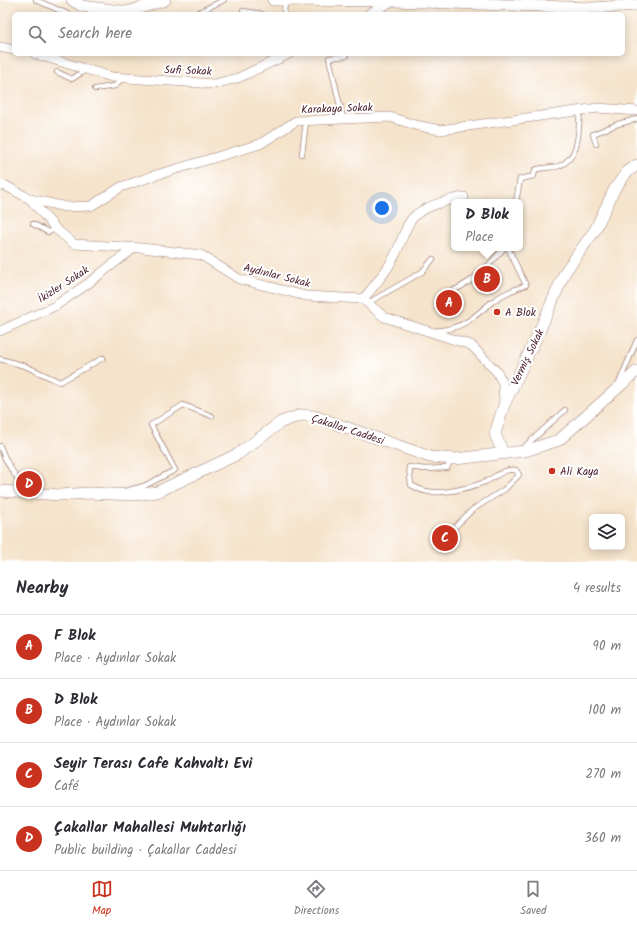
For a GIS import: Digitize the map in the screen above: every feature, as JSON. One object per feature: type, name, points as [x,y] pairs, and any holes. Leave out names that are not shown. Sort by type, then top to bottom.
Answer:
[{"type":"street","points":[[72,0],[82,6],[128,12],[165,0]]},
{"type":"street","points":[[273,0],[393,1],[592,8],[637,5]]},
{"type":"street","points":[[372,12],[393,1]]},
{"type":"street","points":[[0,47],[12,50]]},
{"type":"street","name":"Sufi Sokak","points":[[42,56],[112,77],[214,84],[238,78],[285,56]]},
{"type":"street","name":"Karakaya Sokak","points":[[30,199],[66,207],[91,206],[121,188],[153,176],[260,144],[296,121],[390,117],[415,125],[440,130],[598,108],[637,111]]},
{"type":"street","name":"Vermiş Sokak","points":[[503,453],[495,434],[504,405],[539,332],[565,272],[596,230],[615,188],[627,172],[637,166]]},
{"type":"street","name":"Aydınlar Sokak","points":[[0,185],[6,186],[30,199],[56,228],[74,244],[134,248],[201,256],[239,279],[306,296],[365,301]]},
{"type":"street","points":[[452,199],[464,196]]},
{"type":"street","points":[[451,199],[440,202],[420,213],[410,221],[394,258],[365,301],[384,317],[470,345],[497,372],[503,383],[504,405]]},
{"type":"street","name":"İkizler Sokak","points":[[0,331],[55,306],[86,285],[134,248]]},
{"type":"street","name":"Çakallar Caddesi","points":[[0,491],[60,495],[88,493],[135,495],[157,492],[238,454],[281,422],[301,415],[314,416],[430,457],[451,458],[519,451],[559,440],[637,371]]},
{"type":"lane","points":[[36,0],[63,12]]},
{"type":"lane","points":[[198,12],[224,0]]},
{"type":"lane","points":[[284,12],[285,1]]},
{"type":"lane","points":[[243,11],[249,12]]},
{"type":"lane","points":[[343,120],[329,58],[346,56]]},
{"type":"lane","points":[[58,72],[72,79],[87,69]]},
{"type":"lane","points":[[96,89],[115,86],[122,78]]},
{"type":"lane","points":[[517,199],[520,179],[534,176],[535,170],[546,166],[559,166],[571,158],[577,147],[580,111]]},
{"type":"lane","points":[[596,144],[593,134],[618,124],[637,119]]},
{"type":"lane","points":[[302,154],[306,121]]},
{"type":"lane","points":[[33,224],[48,232],[56,228]]},
{"type":"lane","points":[[442,295],[462,288],[501,251]]},
{"type":"lane","points":[[430,331],[452,328],[466,322],[479,314],[493,301],[526,285],[509,251]]},
{"type":"lane","points":[[365,301],[422,272],[433,259]]},
{"type":"lane","points":[[617,389],[637,340]]},
{"type":"lane","points":[[0,359],[25,366],[60,382],[103,358]]},
{"type":"lane","points":[[112,494],[144,486],[175,470],[151,425],[183,405],[212,416]]},
{"type":"lane","points":[[519,451],[565,410]]},
{"type":"lane","points":[[0,446],[5,460],[14,476],[30,493]]},
{"type":"lane","points":[[451,458],[447,468],[425,469],[409,467],[411,485],[425,491],[444,491],[462,489],[485,482],[508,469],[516,470],[519,475],[505,489],[472,510],[454,528]]},
{"type":"place","name":"D Blok","points":[[487,279]]},
{"type":"place","name":"F Blok","points":[[449,303]]},
{"type":"place","name":"A Blok","points":[[497,312]]},
{"type":"place","name":"Ali Kaya","points":[[552,471]]},
{"type":"place","name":"Çakallar Mahallesi Muhtarlığı","points":[[29,484]]},
{"type":"place","name":"Seyir Terası Cafe Kahvaltı Evi","points":[[445,538]]}]
